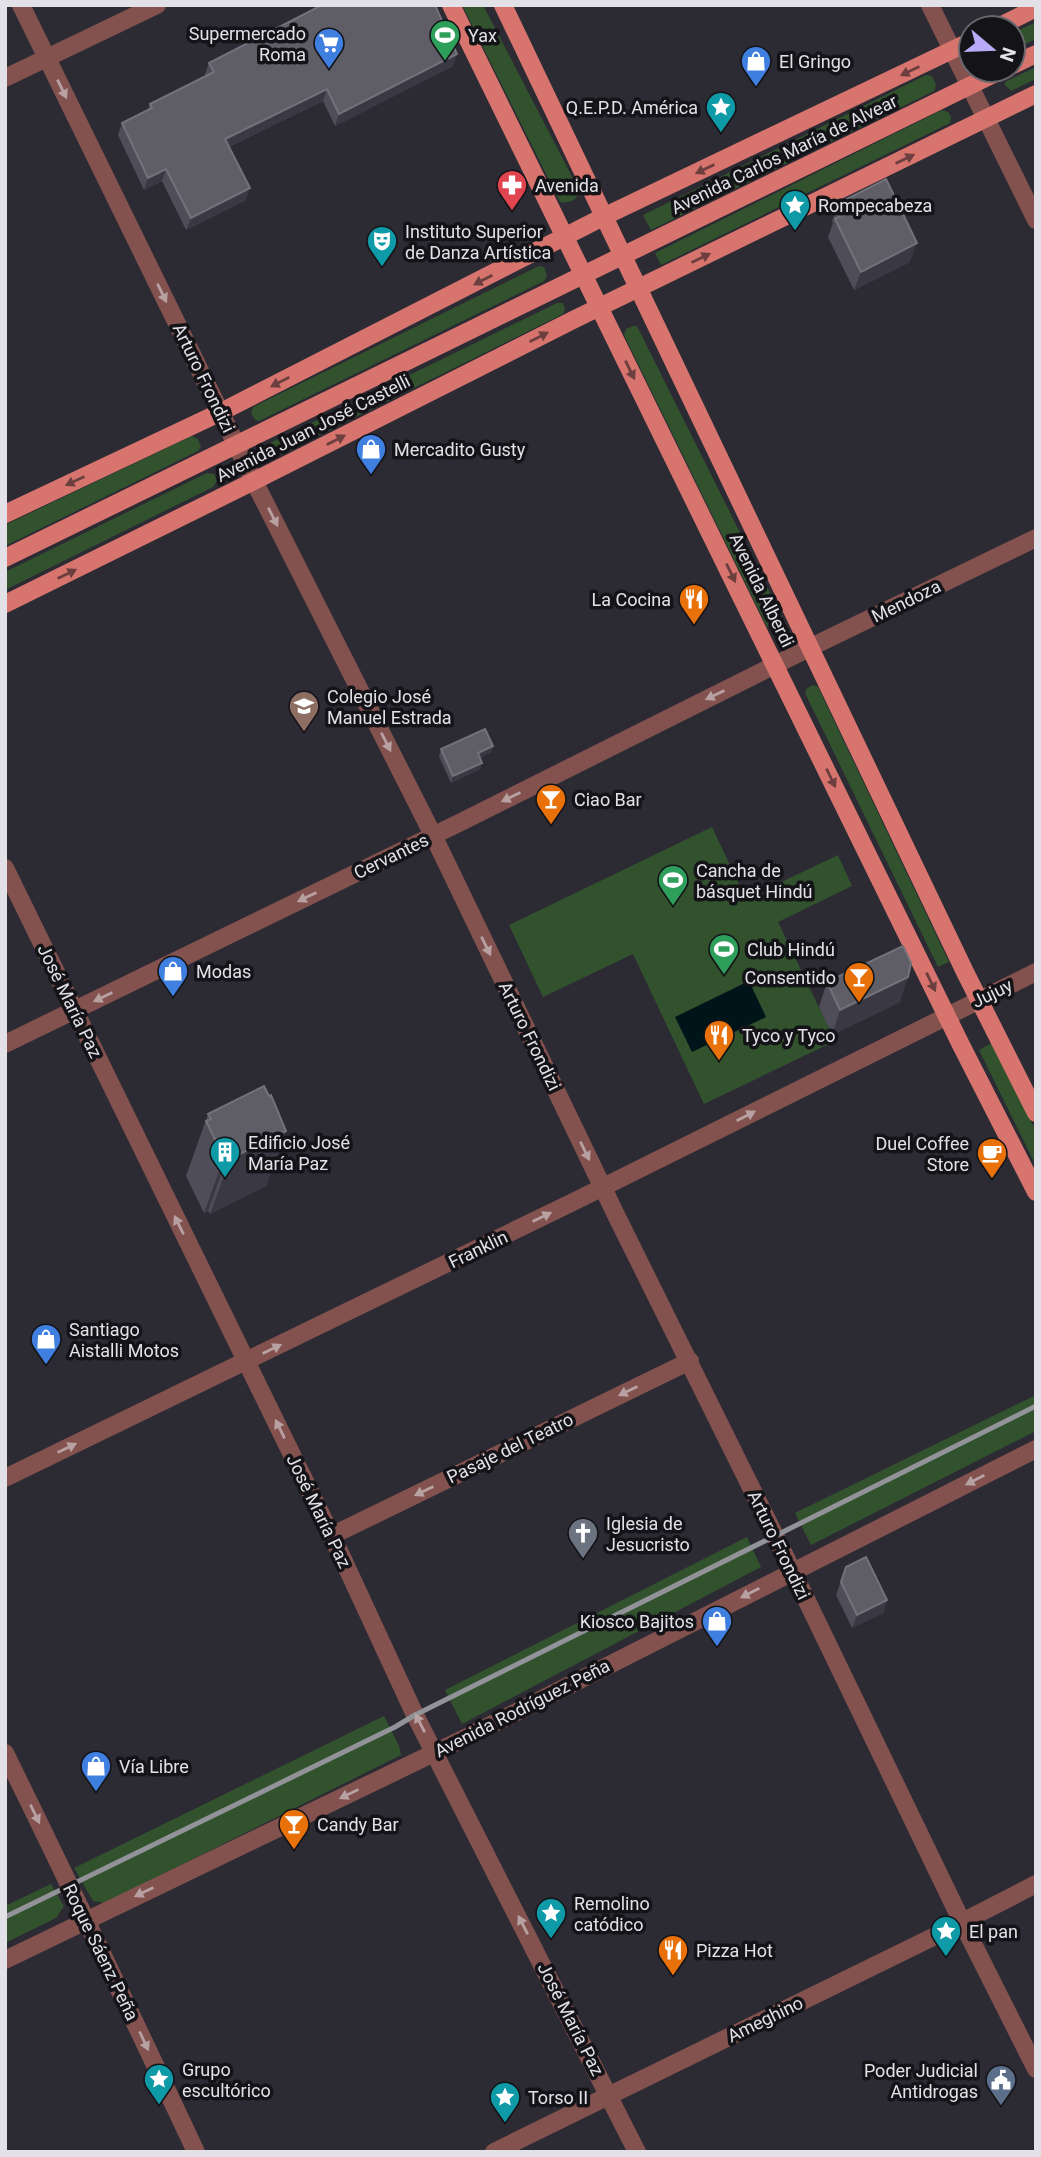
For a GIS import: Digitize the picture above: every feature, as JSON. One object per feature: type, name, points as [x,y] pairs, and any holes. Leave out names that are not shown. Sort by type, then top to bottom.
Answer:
[{"type":"main road","name":"Avenida Alberdi","points":[[451,5],[1036,1192]]},
{"type":"main road","name":"Avenida Alberdi","points":[[503,5],[1036,1113]]},
{"type":"main road","name":"Avenida Carlos María de Alvear","points":[[566,238],[957,48]]},
{"type":"main road","name":"Avenida Carlos María de Alvear","points":[[584,275],[973,84]]},
{"type":"main road","points":[[639,288],[1036,94]]},
{"type":"main road","points":[[5,514],[221,412],[566,238]]},
{"type":"main road","name":"Avenida Juan José Castelli","points":[[5,558],[584,275]]},
{"type":"main road","name":"Avenida Juan José Castelli","points":[[5,604],[639,288]]},
{"type":"street","name":"Arturo Frondizi","points":[[21,5],[254,481],[433,835],[1036,2069]]},
{"type":"street","points":[[5,78],[157,5]]},
{"type":"street","points":[[930,5],[1036,220]]},
{"type":"street","name":"Mendoza","points":[[776,665],[1036,538]]},
{"type":"street","name":"Cervantes","points":[[5,1044],[776,665]]},
{"type":"street","name":"José María Paz","points":[[5,868],[435,1752],[637,2152]]},
{"type":"street","name":"Jujuy","points":[[947,1015],[1036,972]]},
{"type":"street","name":"Franklin","points":[[5,1478],[603,1187],[947,1015]]},
{"type":"street","name":"Pasaje del Teatro","points":[[331,1536],[690,1361]]},
{"type":"street","name":"Avenida Rodríguez Peña","points":[[5,1960],[435,1752],[1036,1449]]},
{"type":"street","name":"Roque Sáenz Peña","points":[[5,1753],[196,2152]]},
{"type":"street","name":"Ameghino","points":[[494,2152],[1036,1884]]},
{"type":"green space","points":[[462,5],[483,5],[580,192],[569,202],[560,202]]},
{"type":"green space","points":[[1036,22],[1036,39],[1027,43],[1027,26]]},
{"type":"green space","points":[[1036,67],[1036,79],[1027,83],[1027,71]]},
{"type":"green space","points":[[926,75],[932,76],[936,85],[934,91],[651,230],[643,215]]},
{"type":"green space","points":[[1005,84],[1026,84],[1011,91]]},
{"type":"green space","points":[[942,110],[948,112],[950,123],[661,265],[655,253]]},
{"type":"green space","points":[[539,266],[544,267],[547,276],[544,281],[259,421],[255,420],[251,413],[253,407]]},
{"type":"green space","points":[[557,303],[563,303],[563,314],[277,456],[273,454],[270,443]]},
{"type":"green space","points":[[637,326],[782,617],[781,624],[767,627],[624,335],[626,329]]},
{"type":"green space","points":[[192,436],[198,439],[201,447],[198,451],[5,546],[5,525]]},
{"type":"green space","points":[[207,473],[214,474],[217,481],[213,487],[5,590],[5,572]]},
{"type":"green space","points":[[813,685],[818,687],[949,962],[938,967],[805,693],[807,688]]},
{"type":"green space","name":"Club Hindú","points":[[712,827],[746,899],[838,855],[852,886],[778,922],[835,1041],[704,1104],[633,954],[543,997],[509,925]]},
{"type":"green space","points":[[992,1043],[1036,1131],[1036,1166],[979,1050]]},
{"type":"green space","points":[[1036,1395],[1036,1431],[811,1545],[795,1513]]},
{"type":"green space","points":[[747,1537],[761,1567],[462,1724],[445,1690]]},
{"type":"green space","points":[[384,1716],[401,1755],[105,1903],[93,1901],[74,1868]]},
{"type":"green space","points":[[51,1884],[64,1906],[56,1918],[5,1943],[5,1906]]},
{"type":"shaded area","points":[[749,981],[766,1017],[692,1052],[675,1017]]},
{"type":"building","name":"Supermercado Roma","points":[[322,5],[435,5],[457,54],[339,114],[327,89],[225,139],[250,188],[191,218],[166,169],[148,178],[122,123],[152,108],[150,104],[214,72],[209,63]]},
{"type":"building","points":[[886,179],[917,243],[861,272],[835,219],[844,214],[839,203]]},
{"type":"building","points":[[485,729],[493,746],[478,753],[482,763],[453,776],[441,749]]},
{"type":"building","points":[[903,946],[911,963],[908,977],[840,1010],[827,982]]},
{"type":"building","points":[[264,1086],[269,1096],[271,1095],[286,1131],[230,1159],[228,1156],[224,1158],[206,1121],[211,1119],[208,1114]]},
{"type":"building","points":[[866,1557],[887,1600],[857,1615],[841,1582],[846,1567]]},
{"type":"railway","points":[[5,1917],[395,1727],[1036,1406]]},
{"type":"place","name":"Yax","points":[[445,62]]},
{"type":"place","name":"Supermercado Roma","points":[[329,70]]},
{"type":"place","name":"El Gringo","points":[[756,88]]},
{"type":"place","name":"Q.E.P.D. América","points":[[721,134]]},
{"type":"place","name":"Avenida","points":[[512,212]]},
{"type":"place","name":"Rompecabeza","points":[[795,232]]},
{"type":"place","name":"Instituto Superior de Danza Artística","points":[[382,268]]},
{"type":"place","name":"Mercadito Gusty","points":[[371,476]]},
{"type":"place","name":"La Cocina","points":[[694,626]]},
{"type":"place","name":"Colegio José Manuel Estrada","points":[[304,733]]},
{"type":"place","name":"Ciao Bar","points":[[551,826]]},
{"type":"place","name":"Cancha de básquet Hindú","points":[[673,907]]},
{"type":"place","name":"Club Hindú","points":[[724,976]]},
{"type":"place","name":"Modas","points":[[173,998]]},
{"type":"place","name":"Consentido","points":[[859,1004]]},
{"type":"place","name":"Tyco y Tyco","points":[[719,1062]]},
{"type":"place","name":"Edificio José María Paz","points":[[225,1179]]},
{"type":"place","name":"Duel Coffee Store","points":[[992,1180]]},
{"type":"place","name":"Santiago Aistalli Motos","points":[[46,1366]]},
{"type":"place","name":"Iglesia de Jesucristo","points":[[583,1560]]},
{"type":"place","name":"Kiosco Bajitos","points":[[717,1648]]},
{"type":"place","name":"Vía Libre","points":[[96,1793]]},
{"type":"place","name":"Candy Bar","points":[[294,1851]]},
{"type":"place","name":"Remolino catódico","points":[[551,1940]]},
{"type":"place","name":"El pan","points":[[946,1958]]},
{"type":"place","name":"Pizza Hot","points":[[673,1977]]},
{"type":"place","name":"Grupo escultórico","points":[[159,2106]]},
{"type":"place","name":"Poder Judicial Antidrogas","points":[[1001,2107]]},
{"type":"place","name":"Torso II","points":[[505,2124]]}]
